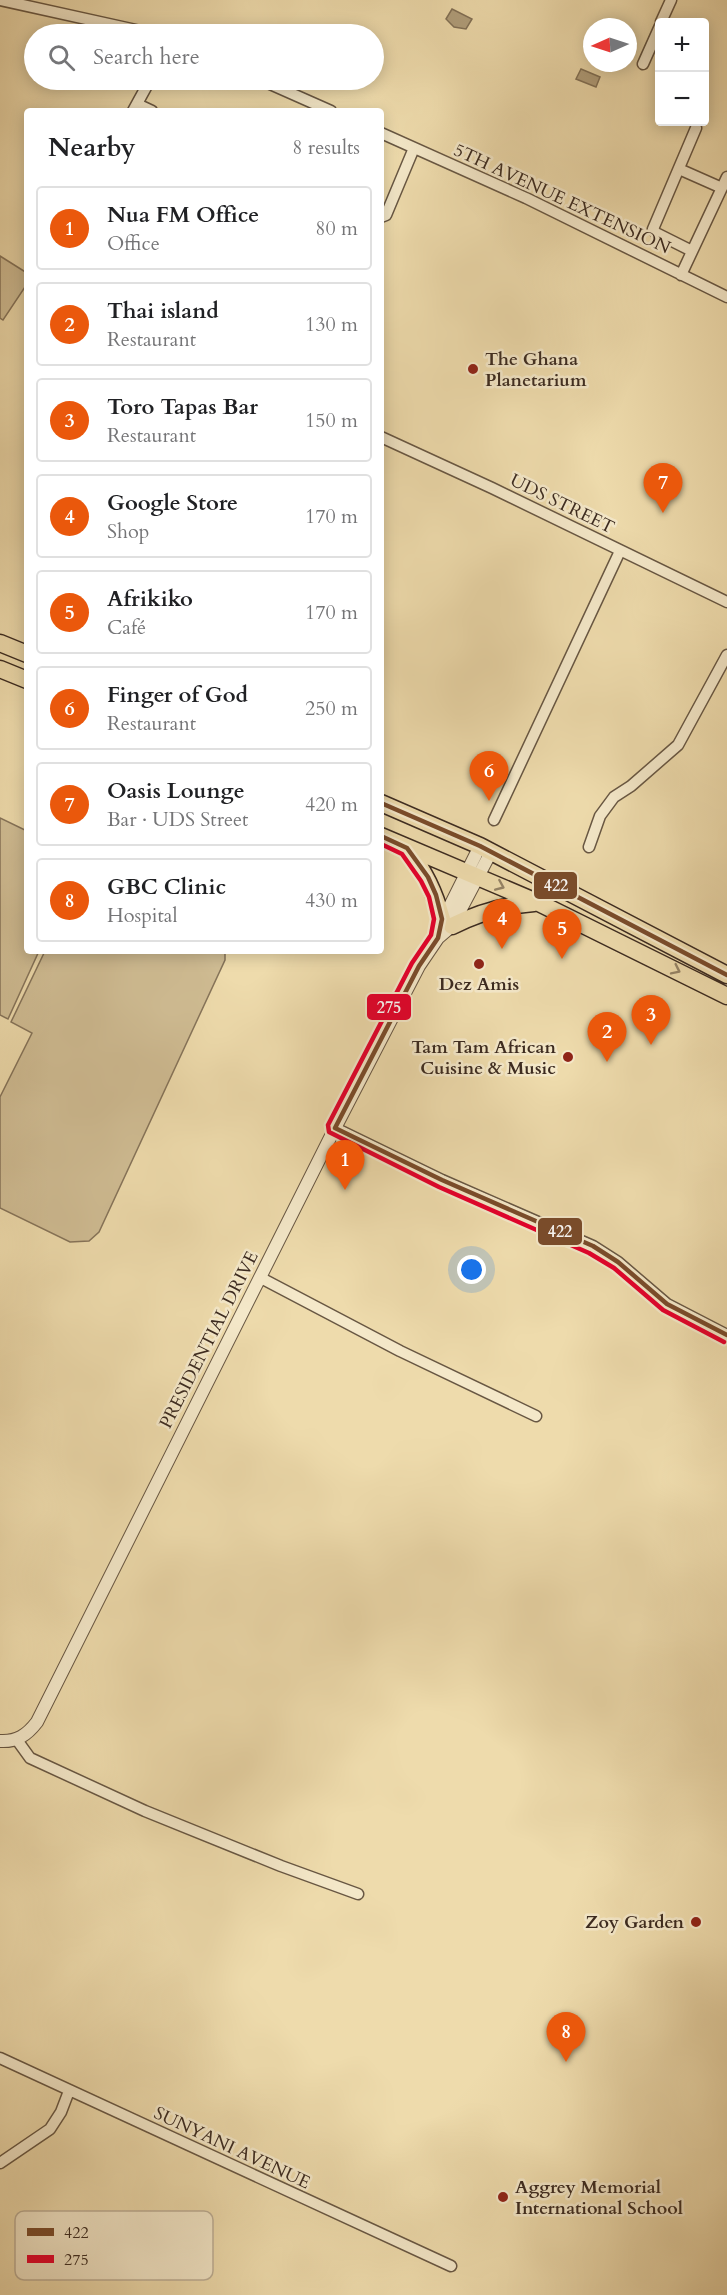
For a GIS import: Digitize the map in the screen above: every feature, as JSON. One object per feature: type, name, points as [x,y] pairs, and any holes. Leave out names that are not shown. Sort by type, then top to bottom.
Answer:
[{"type":"highway","points":[[0,643],[24,653]]},
{"type":"highway","points":[[0,669],[24,679]]},
{"type":"highway","points":[[384,804],[485,849],[727,975]]},
{"type":"highway","points":[[384,837],[539,903],[727,996]]},
{"type":"highway","points":[[407,848],[428,877],[447,923],[499,908],[539,903]]},
{"type":"street","points":[[0,0],[109,24]]},
{"type":"street","points":[[662,18],[670,0]]},
{"type":"street","points":[[643,64],[655,36]]},
{"type":"street","points":[[135,107],[144,90]]},
{"type":"street","points":[[284,90],[324,108]]},
{"type":"street","points":[[692,251],[656,233],[653,229],[696,128]]},
{"type":"street","name":"5TH AVENUE EXTENSION","points":[[384,134],[526,198],[727,297]]},
{"type":"street","points":[[384,216],[414,148]]},
{"type":"street","points":[[679,169],[725,183],[681,275]]},
{"type":"street","name":"UDS STREET","points":[[384,438],[727,602]]},
{"type":"street","points":[[494,820],[620,551]]},
{"type":"street","points":[[589,847],[600,816],[614,797],[631,786],[678,744],[727,655]]},
{"type":"street","name":"PRESIDENTIAL DRIVE","points":[[16,1740],[30,1731],[37,1722],[335,1128],[419,966],[447,923],[485,849]]},
{"type":"street","points":[[335,1128],[442,1180],[593,1246],[618,1262],[667,1304],[727,1335]]},
{"type":"street","points":[[261,1278],[400,1351],[536,1416]]},
{"type":"street","points":[[0,1741],[16,1740],[30,1758],[146,1811],[281,1866],[358,1894]]},
{"type":"street","name":"SUNYANI AVENUE","points":[[0,2058],[452,2266]]},
{"type":"street","points":[[0,2163],[50,2128],[61,2112],[69,2091]]},
{"type":"shaded area","points":[[452,9],[472,19],[466,29],[454,27],[446,19]]},
{"type":"shaded area","points":[[581,69],[583,72],[600,77],[596,87],[576,79]]},
{"type":"shaded area","points":[[0,256],[24,271],[24,288],[3,320],[0,318]]},
{"type":"shaded area","points":[[0,818],[24,830],[24,954],[38,954],[8,1019],[0,1015]]},
{"type":"shaded area","points":[[44,954],[225,954],[225,960],[99,1232],[89,1241],[70,1242],[0,1208],[0,1097],[32,1033],[11,1022]]},
{"type":"transit line","name":"422","points":[[384,804],[480,846],[727,975]]},
{"type":"transit line","name":"422","points":[[384,837],[407,848],[428,877],[436,895],[442,919],[438,938],[419,966],[335,1128],[442,1180],[593,1246],[618,1262],[667,1304],[727,1335]]},
{"type":"transit line","name":"275","points":[[384,845],[402,854],[421,881],[429,897],[434,919],[431,935],[412,963],[328,1125],[329,1132],[439,1187],[589,1253],[614,1268],[663,1310],[724,1342]]},
{"type":"place","name":"The Ghana Planetarium","points":[[473,369]]},
{"type":"place","name":"Oasis Lounge","points":[[663,513]]},
{"type":"place","name":"Finger of God","points":[[489,801]]},
{"type":"place","name":"Google Store","points":[[502,949]]},
{"type":"place","name":"Afrikiko","points":[[562,959]]},
{"type":"place","name":"Dez Amis","points":[[479,964]]},
{"type":"place","name":"Toro Tapas Bar","points":[[651,1045]]},
{"type":"place","name":"Tam Tam African Cuisine & Music","points":[[568,1057]]},
{"type":"place","name":"Thai island","points":[[607,1062]]},
{"type":"place","name":"Nua FM Office","points":[[345,1190]]},
{"type":"place","name":"Zoy Garden","points":[[696,1922]]},
{"type":"place","name":"GBC Clinic","points":[[566,2062]]},
{"type":"place","name":"Aggrey Memorial International School","points":[[503,2197]]}]
